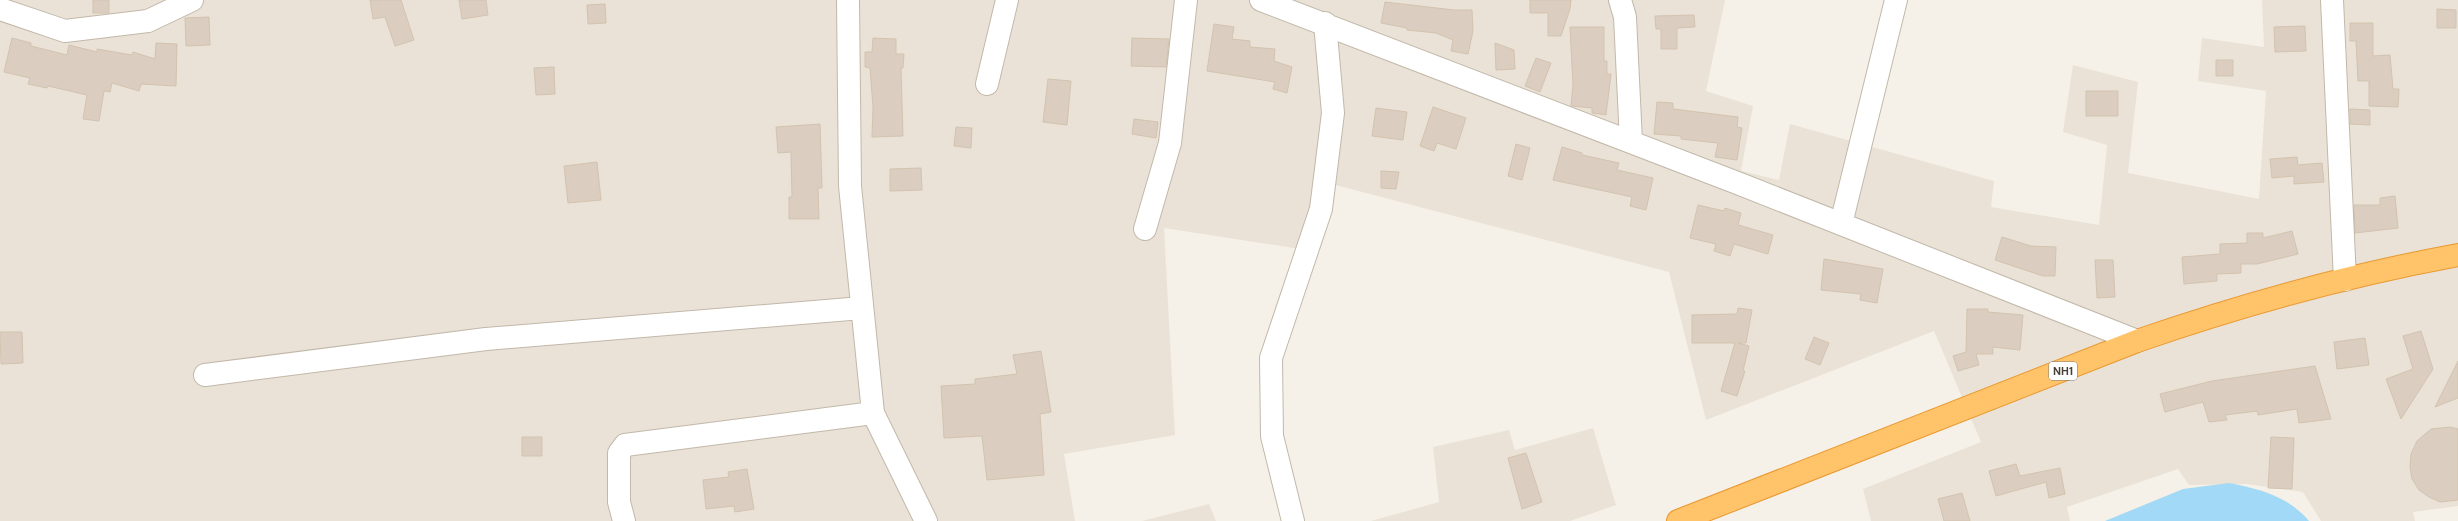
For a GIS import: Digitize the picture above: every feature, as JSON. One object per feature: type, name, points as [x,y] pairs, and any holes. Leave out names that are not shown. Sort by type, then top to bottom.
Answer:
[{"type":"highway","name":"NH1","points":[[1678,521],[2137,341],[2193,322],[2345,280],[2403,265],[2458,255]]},
{"type":"street","points":[[0,9],[65,31],[148,21],[192,0]]},
{"type":"street","points":[[848,0],[850,186],[873,413],[926,521]]},
{"type":"street","points":[[987,84],[1007,0]]},
{"type":"street","points":[[1145,229],[1170,143],[1186,0]]},
{"type":"street","points":[[1261,0],[1325,23],[1631,142],[2137,341]]},
{"type":"street","points":[[1620,0],[1625,17],[1631,142]]},
{"type":"street","points":[[1841,224],[1896,0]]},
{"type":"street","points":[[2332,0],[2345,280]]},
{"type":"street","points":[[1293,521],[1272,436],[1271,358],[1320,210],[1333,113],[1325,23]]},
{"type":"street","points":[[204,375],[486,340],[862,308]]},
{"type":"street","points":[[624,521],[619,502],[619,453],[625,445],[873,413]]},
{"type":"shaded area","points":[[0,0],[1725,0],[1706,91],[1753,106],[1741,171],[1779,180],[1790,124],[1994,181],[1991,207],[2099,225],[2107,145],[2063,132],[2073,65],[2138,82],[2128,173],[2259,199],[2266,91],[2198,81],[2202,38],[2264,47],[2262,0],[2458,0],[2458,506],[2413,512],[2415,521],[2321,521],[2303,492],[2247,484],[2189,485],[2178,469],[2067,507],[2070,521],[1871,521],[1863,489],[1981,442],[1934,331],[1706,420],[1669,272],[1324,182],[1313,251],[1164,228],[1175,435],[1064,454],[1075,521],[0,521]]},
{"type":"shaded area","points":[[1593,428],[1616,505],[1570,521],[1371,521],[1439,502],[1433,447],[1509,430],[1515,450]]},
{"type":"shaded area","points":[[1209,504],[1216,521],[1142,521]]},
{"type":"water","points":[[2229,483],[2272,495],[2292,505],[2309,521],[2105,521],[2183,489]]},
{"type":"building","points":[[93,0],[109,0],[109,13],[93,13]]},
{"type":"building","points":[[370,0],[401,0],[414,40],[395,46],[385,17],[373,19]]},
{"type":"building","points":[[459,0],[486,0],[488,15],[462,19]]},
{"type":"building","points":[[1530,0],[1571,0],[1570,9],[1561,36],[1548,36],[1548,13],[1530,13]]},
{"type":"building","points":[[1385,2],[1454,10],[1472,10],[1473,31],[1468,54],[1451,51],[1453,40],[1436,33],[1407,30],[1407,28],[1381,23]]},
{"type":"building","points":[[605,4],[606,23],[588,24],[587,5]]},
{"type":"building","points":[[2437,9],[2456,10],[2456,28],[2437,28]]},
{"type":"building","points":[[1694,15],[1695,27],[1677,28],[1677,49],[1661,49],[1661,29],[1656,29],[1655,16]]},
{"type":"building","points":[[209,17],[210,45],[186,46],[185,18]]},
{"type":"building","points":[[2350,23],[2373,23],[2373,56],[2390,55],[2393,89],[2399,89],[2398,107],[2369,106],[2369,81],[2358,81],[2356,41],[2350,41]]},
{"type":"building","points":[[1214,24],[1234,27],[1232,39],[1250,41],[1250,47],[1275,49],[1274,61],[1292,67],[1287,93],[1273,89],[1275,82],[1207,71]]},
{"type":"building","points":[[2305,26],[2306,51],[2275,52],[2274,27]]},
{"type":"building","points":[[1570,27],[1604,27],[1604,61],[1607,61],[1607,74],[1611,74],[1606,115],[1592,113],[1592,108],[1571,106],[1573,85]]},
{"type":"building","points":[[12,38],[31,43],[31,46],[67,55],[69,45],[97,52],[97,49],[132,55],[133,52],[155,59],[156,43],[177,44],[176,86],[141,84],[139,91],[112,83],[110,92],[104,91],[99,121],[83,119],[87,95],[48,86],[47,88],[28,84],[30,78],[4,72]]},
{"type":"building","points":[[873,38],[896,39],[896,54],[904,54],[903,68],[901,68],[903,136],[872,137],[873,107],[870,68],[865,67],[865,52],[872,52]]},
{"type":"building","points":[[1132,38],[1169,39],[1166,67],[1131,66]]},
{"type":"building","points":[[1495,43],[1514,50],[1515,69],[1496,70]]},
{"type":"building","points":[[1536,58],[1551,63],[1540,92],[1525,86]]},
{"type":"building","points":[[2216,60],[2233,60],[2233,76],[2216,76]]},
{"type":"building","points":[[554,67],[555,94],[536,95],[534,68]]},
{"type":"building","points":[[1048,79],[1071,81],[1067,125],[1043,122]]},
{"type":"building","points":[[2086,91],[2118,91],[2118,116],[2086,116]]},
{"type":"building","points":[[1657,102],[1673,103],[1673,109],[1738,117],[1737,127],[1742,128],[1737,160],[1715,157],[1718,143],[1681,139],[1681,136],[1654,134]]},
{"type":"building","points":[[1433,107],[1466,118],[1456,149],[1437,143],[1434,151],[1420,146]]},
{"type":"building","points":[[1376,108],[1407,112],[1403,140],[1372,136]]},
{"type":"building","points":[[2350,109],[2370,110],[2370,125],[2350,124]]},
{"type":"building","points":[[1134,119],[1158,122],[1156,138],[1132,134]]},
{"type":"building","points":[[820,124],[822,188],[818,188],[819,219],[789,219],[789,197],[792,197],[791,152],[778,153],[776,127]]},
{"type":"building","points":[[956,127],[972,128],[971,148],[954,146]]},
{"type":"building","points":[[1516,144],[1530,148],[1522,180],[1508,176]]},
{"type":"building","points":[[1562,147],[1582,153],[1582,155],[1619,163],[1617,170],[1653,178],[1646,210],[1630,206],[1632,197],[1553,180]]},
{"type":"building","points":[[2297,157],[2298,165],[2322,163],[2324,182],[2294,184],[2294,176],[2272,178],[2270,159]]},
{"type":"building","points":[[597,162],[601,200],[568,203],[564,166]]},
{"type":"building","points":[[921,168],[922,190],[890,191],[890,169]]},
{"type":"building","points":[[1381,171],[1399,172],[1396,189],[1381,188]]},
{"type":"building","points":[[2395,196],[2398,228],[2355,233],[2354,205],[2380,205],[2380,198]]},
{"type":"building","points":[[1698,205],[1724,211],[1725,208],[1741,213],[1738,225],[1773,235],[1768,254],[1734,244],[1730,256],[1714,251],[1716,244],[1690,238]]},
{"type":"building","points":[[2292,231],[2298,254],[2257,264],[2241,264],[2241,273],[2217,274],[2217,281],[2184,284],[2182,257],[2220,254],[2220,244],[2247,243],[2247,233],[2263,233],[2263,238]]},
{"type":"building","points":[[2002,237],[2031,246],[2056,247],[2055,276],[2043,276],[1995,260]]},
{"type":"building","points":[[1824,259],[1883,269],[1877,303],[1860,300],[1861,294],[1821,290]]},
{"type":"building","points":[[2095,260],[2113,260],[2115,297],[2097,298]]},
{"type":"building","points":[[1738,308],[1752,310],[1746,343],[1738,343],[1749,346],[1743,371],[1745,371],[1737,396],[1721,391],[1735,343],[1692,343],[1692,315],[1737,314]]},
{"type":"building","points":[[1967,309],[1988,309],[1988,312],[2023,315],[2020,350],[1993,347],[1993,354],[1976,354],[1979,365],[1958,371],[1953,356],[1966,352]]},
{"type":"building","points":[[2421,331],[2433,369],[2401,419],[2386,379],[2413,369],[2403,336]]},
{"type":"building","points":[[0,332],[22,332],[23,363],[1,364]]},
{"type":"building","points":[[1814,337],[1829,343],[1820,365],[1805,359]]},
{"type":"building","points":[[2365,338],[2369,365],[2337,369],[2334,342]]},
{"type":"building","points":[[1041,351],[1051,412],[1040,414],[1044,475],[987,480],[982,436],[944,438],[941,386],[975,384],[975,379],[1017,374],[1013,355]]},
{"type":"building","points":[[2458,361],[2458,398],[2435,407]]},
{"type":"building","points":[[2315,366],[2331,419],[2299,423],[2297,409],[2258,415],[2257,411],[2225,415],[2227,420],[2209,422],[2203,402],[2165,412],[2160,394],[2212,381]]},
{"type":"building","points":[[2450,427],[2458,429],[2458,500],[2440,502],[2419,490],[2412,479],[2410,467],[2411,454],[2417,441],[2431,429]]},
{"type":"building","points":[[522,437],[542,437],[542,456],[522,456]]},
{"type":"building","points":[[2271,437],[2294,438],[2292,489],[2268,488]]},
{"type":"building","points":[[1526,453],[1542,502],[1522,509],[1508,458]]},
{"type":"building","points":[[2016,464],[2020,476],[2060,468],[2065,494],[2049,498],[2046,482],[1996,496],[1989,471]]},
{"type":"building","points":[[747,469],[754,509],[735,512],[734,506],[706,509],[703,480],[729,477],[728,472]]},
{"type":"building","points":[[1962,493],[1970,521],[1944,521],[1938,499]]}]
